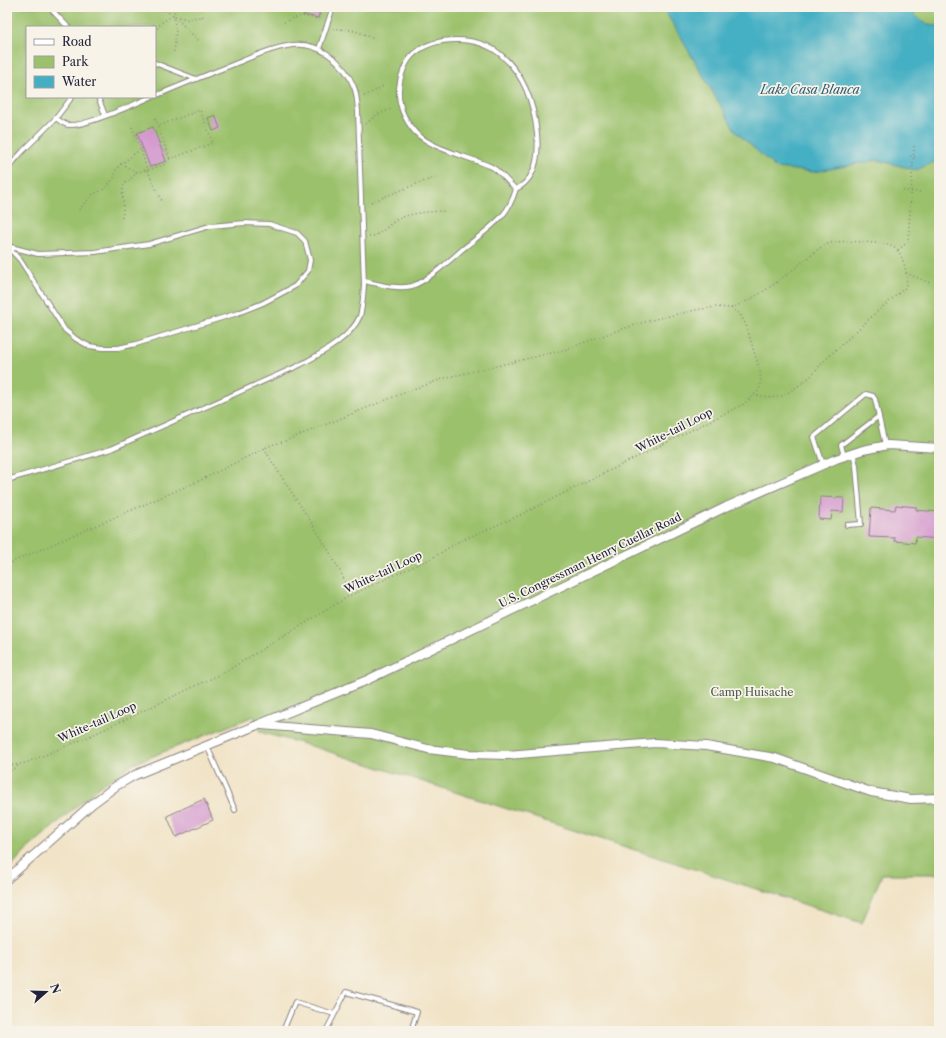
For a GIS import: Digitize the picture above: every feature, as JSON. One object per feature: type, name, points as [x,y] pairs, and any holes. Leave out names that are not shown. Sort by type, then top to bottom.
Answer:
[{"type":"street","name":"U.S. Congressman Henry Cuellar Road","points":[[7,879],[92,804],[116,786],[135,775],[365,681],[726,507],[823,464],[853,452],[885,446],[903,445],[939,448]]},
{"type":"street","name":"U.S. Congressman Henry Cuellar Road","points":[[258,724],[371,734],[428,749],[453,753],[482,755],[670,743],[706,746],[775,758],[871,792],[910,799],[939,798]]},
{"type":"lane","points":[[49,7],[67,26]]},
{"type":"lane","points":[[319,49],[333,7]]},
{"type":"lane","points":[[364,281],[401,288],[413,286],[421,282],[501,217],[511,202],[516,189],[522,186],[530,178],[535,168],[538,141],[531,101],[526,87],[515,70],[498,53],[487,46],[472,42],[446,41],[430,45],[414,54],[404,68],[400,83],[399,99],[402,112],[408,124],[416,133],[429,143],[493,168],[516,189]]},
{"type":"lane","points":[[7,480],[100,453],[312,358],[325,351],[343,337],[356,323],[360,316],[364,281],[357,98],[351,81],[342,67],[330,54],[303,44],[287,46],[263,53],[156,96]]},
{"type":"lane","points":[[156,63],[196,79]]},
{"type":"lane","points":[[7,169],[56,118],[71,98]]},
{"type":"lane","points":[[98,98],[105,115]]},
{"type":"lane","points":[[56,118],[65,124],[74,125],[148,98]]},
{"type":"lane","points":[[245,223],[269,224],[297,233],[305,241],[310,260],[308,271],[295,286],[263,303],[238,313],[136,344],[118,348],[103,348],[90,346],[76,339],[64,330],[20,260],[7,246],[38,254],[95,252],[149,244],[210,226],[245,223]]},
{"type":"lane","points":[[823,464],[814,436],[866,394],[873,396],[875,399],[885,446]]},
{"type":"lane","points":[[844,456],[841,445],[879,416]]},
{"type":"lane","points":[[847,525],[861,524],[856,466],[853,452]]},
{"type":"lane","points":[[207,745],[235,810]]},
{"type":"lane","points":[[326,1031],[346,992],[417,1012],[411,1031]]},
{"type":"lane","points":[[283,1031],[295,1002],[334,1014]]},
{"type":"path","points":[[163,7],[164,10],[173,15],[187,19],[205,16]]},
{"type":"path","points":[[156,30],[161,23],[173,15],[177,7]]},
{"type":"path","points":[[284,22],[303,16],[319,19],[321,7]]},
{"type":"path","points":[[303,16],[304,11]]},
{"type":"path","points":[[173,15],[198,40]]},
{"type":"path","points":[[173,15],[176,30],[174,54]]},
{"type":"path","points":[[333,29],[350,29],[361,32],[373,39]]},
{"type":"path","points":[[364,96],[383,86]]},
{"type":"path","points":[[366,124],[376,115],[392,109]]},
{"type":"path","points":[[122,218],[124,210],[124,183],[137,172],[163,165],[170,159],[213,143],[200,110],[158,126]]},
{"type":"path","points":[[155,118],[170,159]]},
{"type":"path","points":[[132,127],[142,149],[147,170],[164,203]]},
{"type":"path","points":[[160,143],[164,142]]},
{"type":"path","points":[[898,250],[908,242],[914,146]]},
{"type":"path","points":[[79,210],[93,194],[103,190],[108,185],[114,178],[116,169],[121,164],[142,149]]},
{"type":"path","points":[[910,156],[916,157]]},
{"type":"path","points":[[121,164],[137,172]]},
{"type":"path","points":[[371,202],[437,177]]},
{"type":"path","points":[[903,191],[921,192]]},
{"type":"path","points":[[368,236],[375,236],[398,219],[411,214],[445,211]]},
{"type":"path","points":[[7,564],[201,480],[264,448],[445,378],[564,350],[651,320],[696,310],[715,307],[731,308],[742,304],[772,286],[801,264],[816,250],[827,244],[836,242],[887,244],[898,250],[906,273],[905,288],[826,359],[810,377],[782,396],[772,398],[754,395],[761,382],[760,371],[746,325],[740,314],[731,308]]},
{"type":"path","points":[[906,273],[930,283]]},
{"type":"path","name":"White-tail Loop","points":[[7,766],[20,764],[88,737],[225,672],[351,595],[408,570],[434,557],[458,542],[518,516],[594,479],[742,405],[754,395]]},
{"type":"path","points":[[264,448],[280,476],[334,560],[351,595]]},
{"type":"path","name":"White-tail Loop","points":[[7,773],[20,764]]},
{"type":"green space","name":"Camp Huisache","points":[[7,7],[939,7],[939,874],[882,874],[862,923],[318,748],[260,732],[254,716],[133,764],[100,786],[25,851],[7,871]]},
{"type":"water","name":"Lake Casa Blanca","points":[[661,7],[906,7],[924,23],[939,26],[939,160],[916,170],[877,160],[814,172],[776,168],[736,132],[670,19]]},
{"type":"building","points":[[305,7],[321,7],[318,18],[304,15]]},
{"type":"building","points":[[215,115],[220,128],[213,131],[208,118]]},
{"type":"building","points":[[153,127],[166,161],[150,167],[137,133]]},
{"type":"building","points":[[820,497],[844,498],[843,512],[832,511],[831,520],[819,519]]},
{"type":"building","points":[[896,505],[916,507],[916,510],[939,512],[939,539],[916,537],[915,543],[894,541],[895,538],[869,537],[871,508],[895,510]]},
{"type":"building","points":[[204,799],[213,820],[176,837],[167,816]]}]
